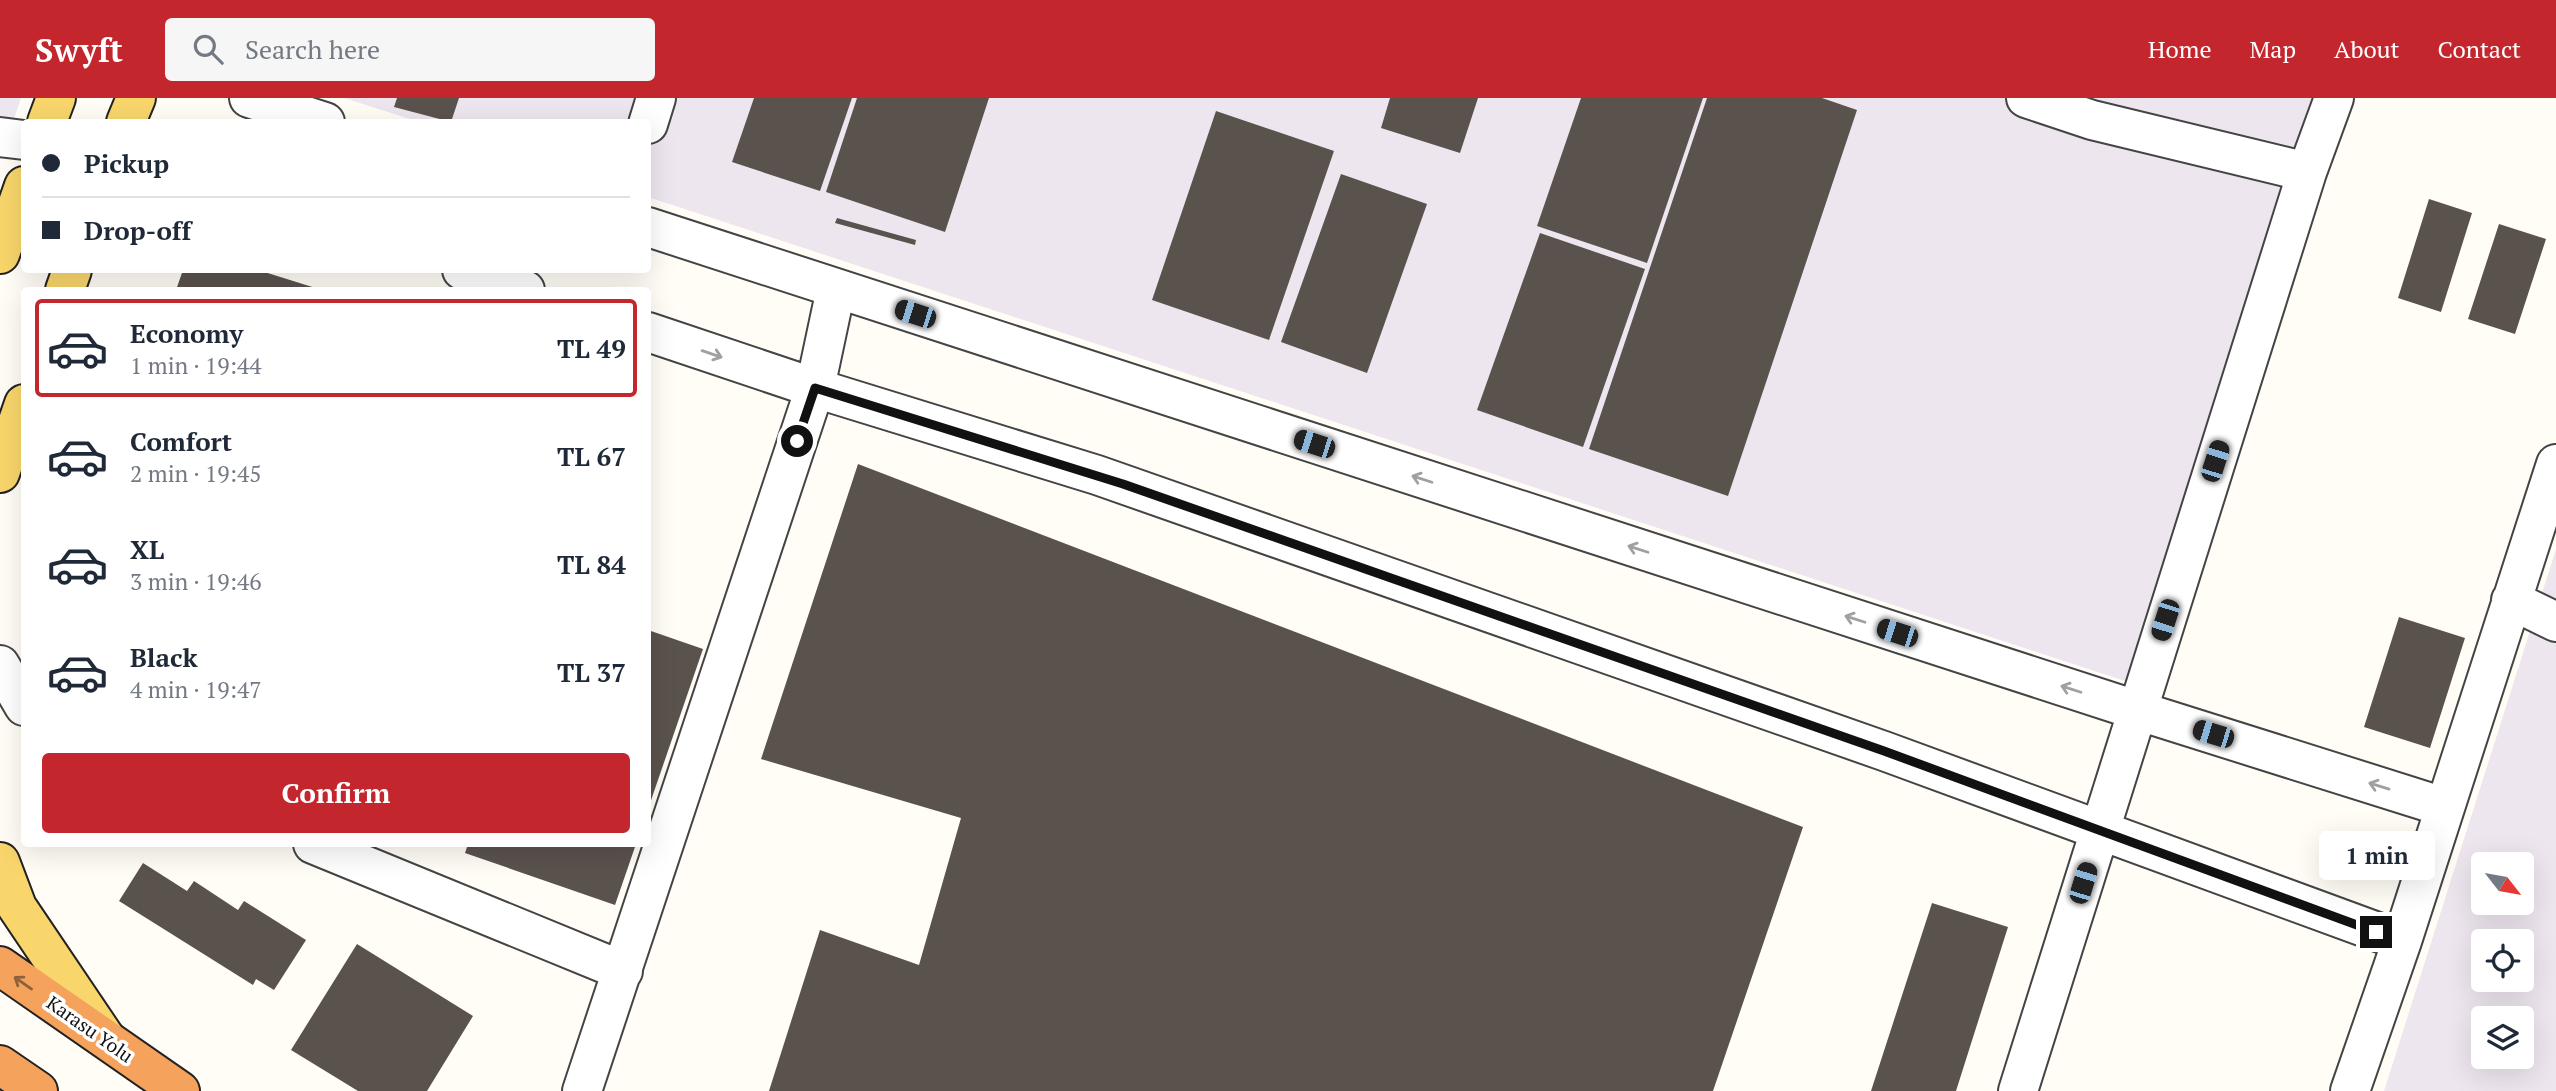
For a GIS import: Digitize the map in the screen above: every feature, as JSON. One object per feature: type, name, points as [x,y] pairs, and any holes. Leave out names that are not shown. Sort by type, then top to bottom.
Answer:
[{"type":"highway","name":"Karasu Yolu","points":[[0,966],[180,1091]]},
{"type":"highway","points":[[0,1065],[38,1091]]},
{"type":"main road","points":[[48,119],[56,98]]},
{"type":"main road","points":[[76,119],[83,98]]},
{"type":"main road","points":[[127,119],[136,98]]},
{"type":"main road","points":[[0,254],[21,194]]},
{"type":"main road","points":[[0,473],[21,413]]},
{"type":"main road","points":[[0,862],[17,907],[109,1043]]},
{"type":"street","points":[[249,98],[316,119]]},
{"type":"street","points":[[650,119],[656,98]]},
{"type":"street","points":[[2026,98],[2092,121],[2307,172]]},
{"type":"street","points":[[2018,1091],[2307,172],[2334,98]]},
{"type":"street","points":[[0,137],[21,140]]},
{"type":"street","points":[[651,228],[2136,710],[2444,807]]},
{"type":"street","points":[[471,273],[516,287]]},
{"type":"street","points":[[582,1091],[815,388],[836,289]]},
{"type":"street","points":[[651,333],[815,388],[1097,475],[1871,746],[2402,941]]},
{"type":"street","points":[[2350,1091],[2402,941],[2556,464]]},
{"type":"street","points":[[2511,600],[2556,622]]},
{"type":"street","points":[[0,664],[21,701]]},
{"type":"street","points":[[320,847],[623,971]]},
{"type":"shaded area","points":[[0,98],[21,98],[0,160]]},
{"type":"shaded area","points":[[344,98],[2320,98],[2137,685],[651,198],[651,119],[410,119]]},
{"type":"shaded area","points":[[2556,549],[2556,1091],[2384,1091]]},
{"type":"building","points":[[397,98],[459,98],[452,119],[440,119],[394,107]]},
{"type":"building","points":[[754,98],[852,98],[820,191],[732,162]]},
{"type":"building","points":[[857,98],[989,98],[945,232],[826,192]]},
{"type":"building","points":[[1390,98],[1478,98],[1460,153],[1381,128]]},
{"type":"building","points":[[1581,98],[1703,98],[1647,263],[1537,226]]},
{"type":"building","points":[[1707,98],[1822,98],[1857,110],[1728,496],[1589,449]]},
{"type":"building","points":[[1216,111],[1334,151],[1269,340],[1152,300]]},
{"type":"building","points":[[1341,174],[1427,204],[1367,373],[1281,342]]},
{"type":"building","points":[[2429,199],[2472,213],[2441,312],[2398,298]]},
{"type":"building","points":[[837,218],[916,240],[915,245],[835,223]]},
{"type":"building","points":[[2499,224],[2546,239],[2515,334],[2468,319]]},
{"type":"building","points":[[1540,233],[1645,269],[1583,447],[1477,410]]},
{"type":"building","points":[[182,273],[268,273],[312,287],[177,287]]},
{"type":"building","points":[[858,464],[1803,827],[1713,1091],[769,1091],[820,930],[919,965],[961,818],[761,759]]},
{"type":"building","points":[[2399,617],[2465,638],[2430,748],[2364,727]]},
{"type":"building","points":[[651,631],[703,649],[651,800]]},
{"type":"building","points":[[467,847],[635,847],[615,905],[465,853]]},
{"type":"building","points":[[143,863],[187,891],[194,881],[238,910],[244,901],[306,940],[274,990],[256,979],[253,985],[119,901]]},
{"type":"building","points":[[1932,903],[2008,927],[1956,1091],[1871,1091]]},
{"type":"building","points":[[357,944],[473,1016],[427,1091],[358,1091],[291,1050]]},
{"type":"route","points":[[797,441],[815,388],[1097,475],[1884,751],[2376,932]]}]
